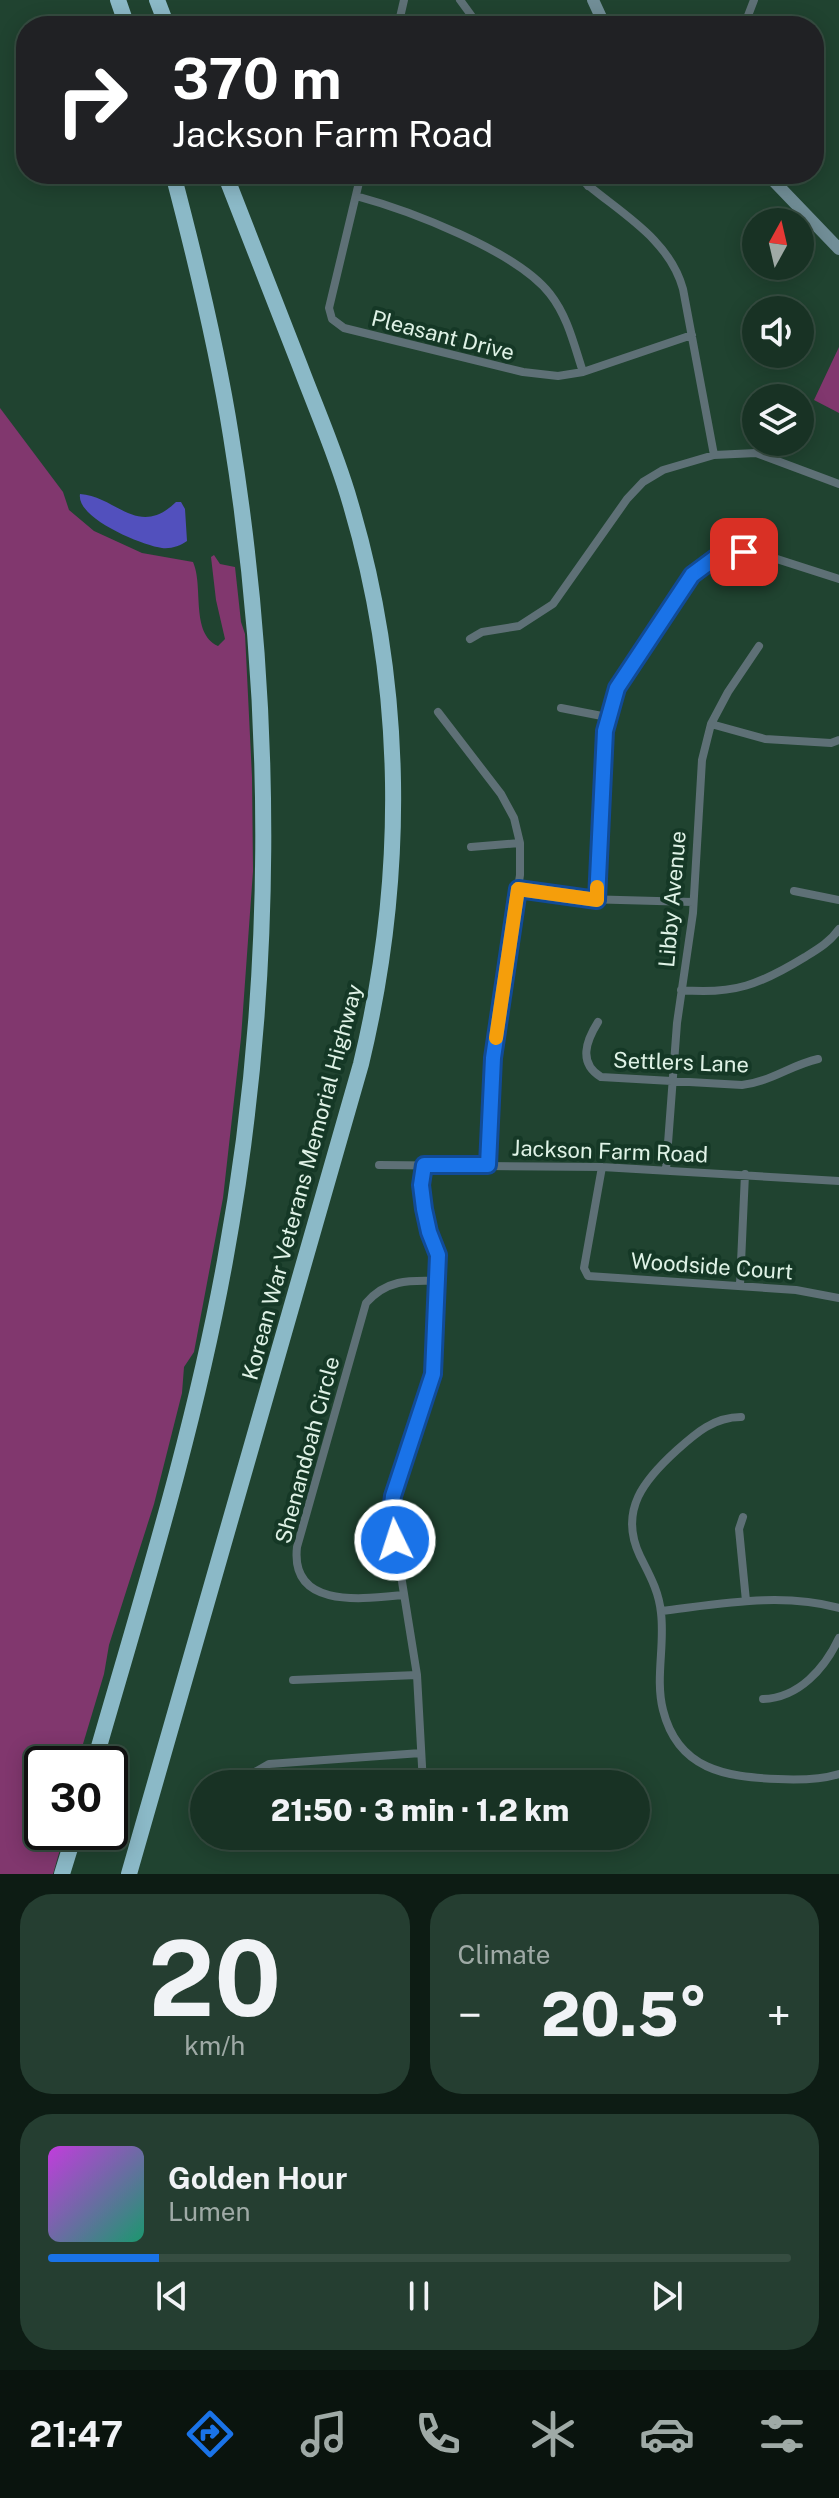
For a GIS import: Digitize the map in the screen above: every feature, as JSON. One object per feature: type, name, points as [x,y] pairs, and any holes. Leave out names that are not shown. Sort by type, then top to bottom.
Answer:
[{"type":"highway","points":[[99,1746],[181,1462],[210,1341],[243,1142],[261,964],[262,746],[250,580],[220,373],[176,184]]},
{"type":"highway","name":"Korean War Veterans Memorial Highway","points":[[129,1874],[361,1064],[381,969],[392,874],[391,723],[386,671],[371,584],[336,458],[229,184]]},
{"type":"highway","points":[[62,1874],[69,1850]]},
{"type":"street","name":"Pleasant Drive","points":[[359,184],[329,308],[336,324],[373,337],[523,372],[558,376],[583,372],[692,335]]},
{"type":"street","points":[[777,184],[839,249]]},
{"type":"street","points":[[588,186],[654,239],[671,259],[679,275],[714,455]]},
{"type":"street","points":[[356,196],[448,230],[503,255],[530,272],[551,294],[566,319],[583,372]]},
{"type":"street","points":[[470,639],[482,632],[519,626],[542,613],[562,594],[635,489],[663,470],[714,455],[744,452],[767,455],[839,484]]},
{"type":"street","points":[[597,900],[607,717],[617,688],[692,575],[706,563],[734,552],[758,553],[839,579]]},
{"type":"street","name":"Libby Avenue","points":[[666,1170],[671,1082],[693,902],[699,781],[706,740],[728,692],[759,646]]},
{"type":"street","points":[[561,708],[607,717]]},
{"type":"street","points":[[438,712],[501,794],[514,818],[520,843],[518,889],[493,1058],[488,1165]]},
{"type":"street","points":[[711,724],[765,739],[831,743],[839,740]]},
{"type":"street","points":[[471,847],[520,843]]},
{"type":"street","points":[[518,889],[597,900],[693,902]]},
{"type":"street","points":[[794,891],[839,900]]},
{"type":"street","points":[[681,990],[728,991],[762,982],[827,943],[839,929]]},
{"type":"street","name":"Settlers Lane","points":[[598,1022],[586,1048],[587,1062],[601,1077],[754,1084],[818,1059]]},
{"type":"street","name":"Jackson Farm Road","points":[[379,1165],[602,1167],[839,1181]]},
{"type":"street","points":[[422,1770],[417,1675],[391,1513],[393,1496],[433,1374],[438,1255],[429,1232],[421,1185],[424,1165]]},
{"type":"street","name":"Woodside Court","points":[[602,1167],[585,1271],[591,1277],[740,1285],[839,1298]]},
{"type":"street","points":[[740,1285],[745,1174]]},
{"type":"street","name":"Shenandoah Circle","points":[[403,1595],[372,1598],[327,1596],[306,1584],[297,1570],[295,1558],[366,1303],[378,1289],[397,1283],[437,1281]]},
{"type":"street","points":[[741,1417],[715,1421],[694,1435],[651,1475],[638,1496],[633,1534],[656,1589],[661,1611],[663,1710],[677,1741],[692,1758],[713,1770],[742,1777],[816,1779],[839,1774]]},
{"type":"street","points":[[743,1517],[739,1529],[746,1601]]},
{"type":"street","points":[[661,1611],[746,1601],[810,1602],[839,1608]]},
{"type":"street","points":[[763,1699],[780,1697],[808,1680],[824,1664],[839,1638]]},
{"type":"street","points":[[293,1680],[417,1675]]},
{"type":"street","points":[[258,1770],[269,1764],[421,1753]]},
{"type":"shaded area","points":[[839,347],[839,413],[814,400]]},
{"type":"shaded area","points":[[0,408],[63,492],[69,510],[94,531],[142,553],[193,562],[204,631],[209,640],[218,646],[225,639],[211,557],[214,555],[220,564],[235,567],[245,634],[253,871],[241,1038],[223,1198],[194,1352],[184,1367],[182,1393],[154,1504],[109,1645],[104,1674],[82,1746],[24,1746],[24,1850],[60,1850],[53,1874],[0,1874]]},
{"type":"shaded area","points":[[80,494],[93,496],[127,513],[150,517],[181,502],[185,509],[187,541],[175,547],[162,548],[126,536],[88,512]]},
{"type":"slow traffic","points":[[496,1038],[518,889],[597,900],[597,887]]},
{"type":"route","points":[[395,1540],[391,1513],[393,1496],[433,1374],[438,1255],[424,1209],[421,1185],[424,1165],[488,1165],[493,1058],[518,889],[597,900],[605,731],[617,688],[692,575],[724,554],[744,552]]}]
